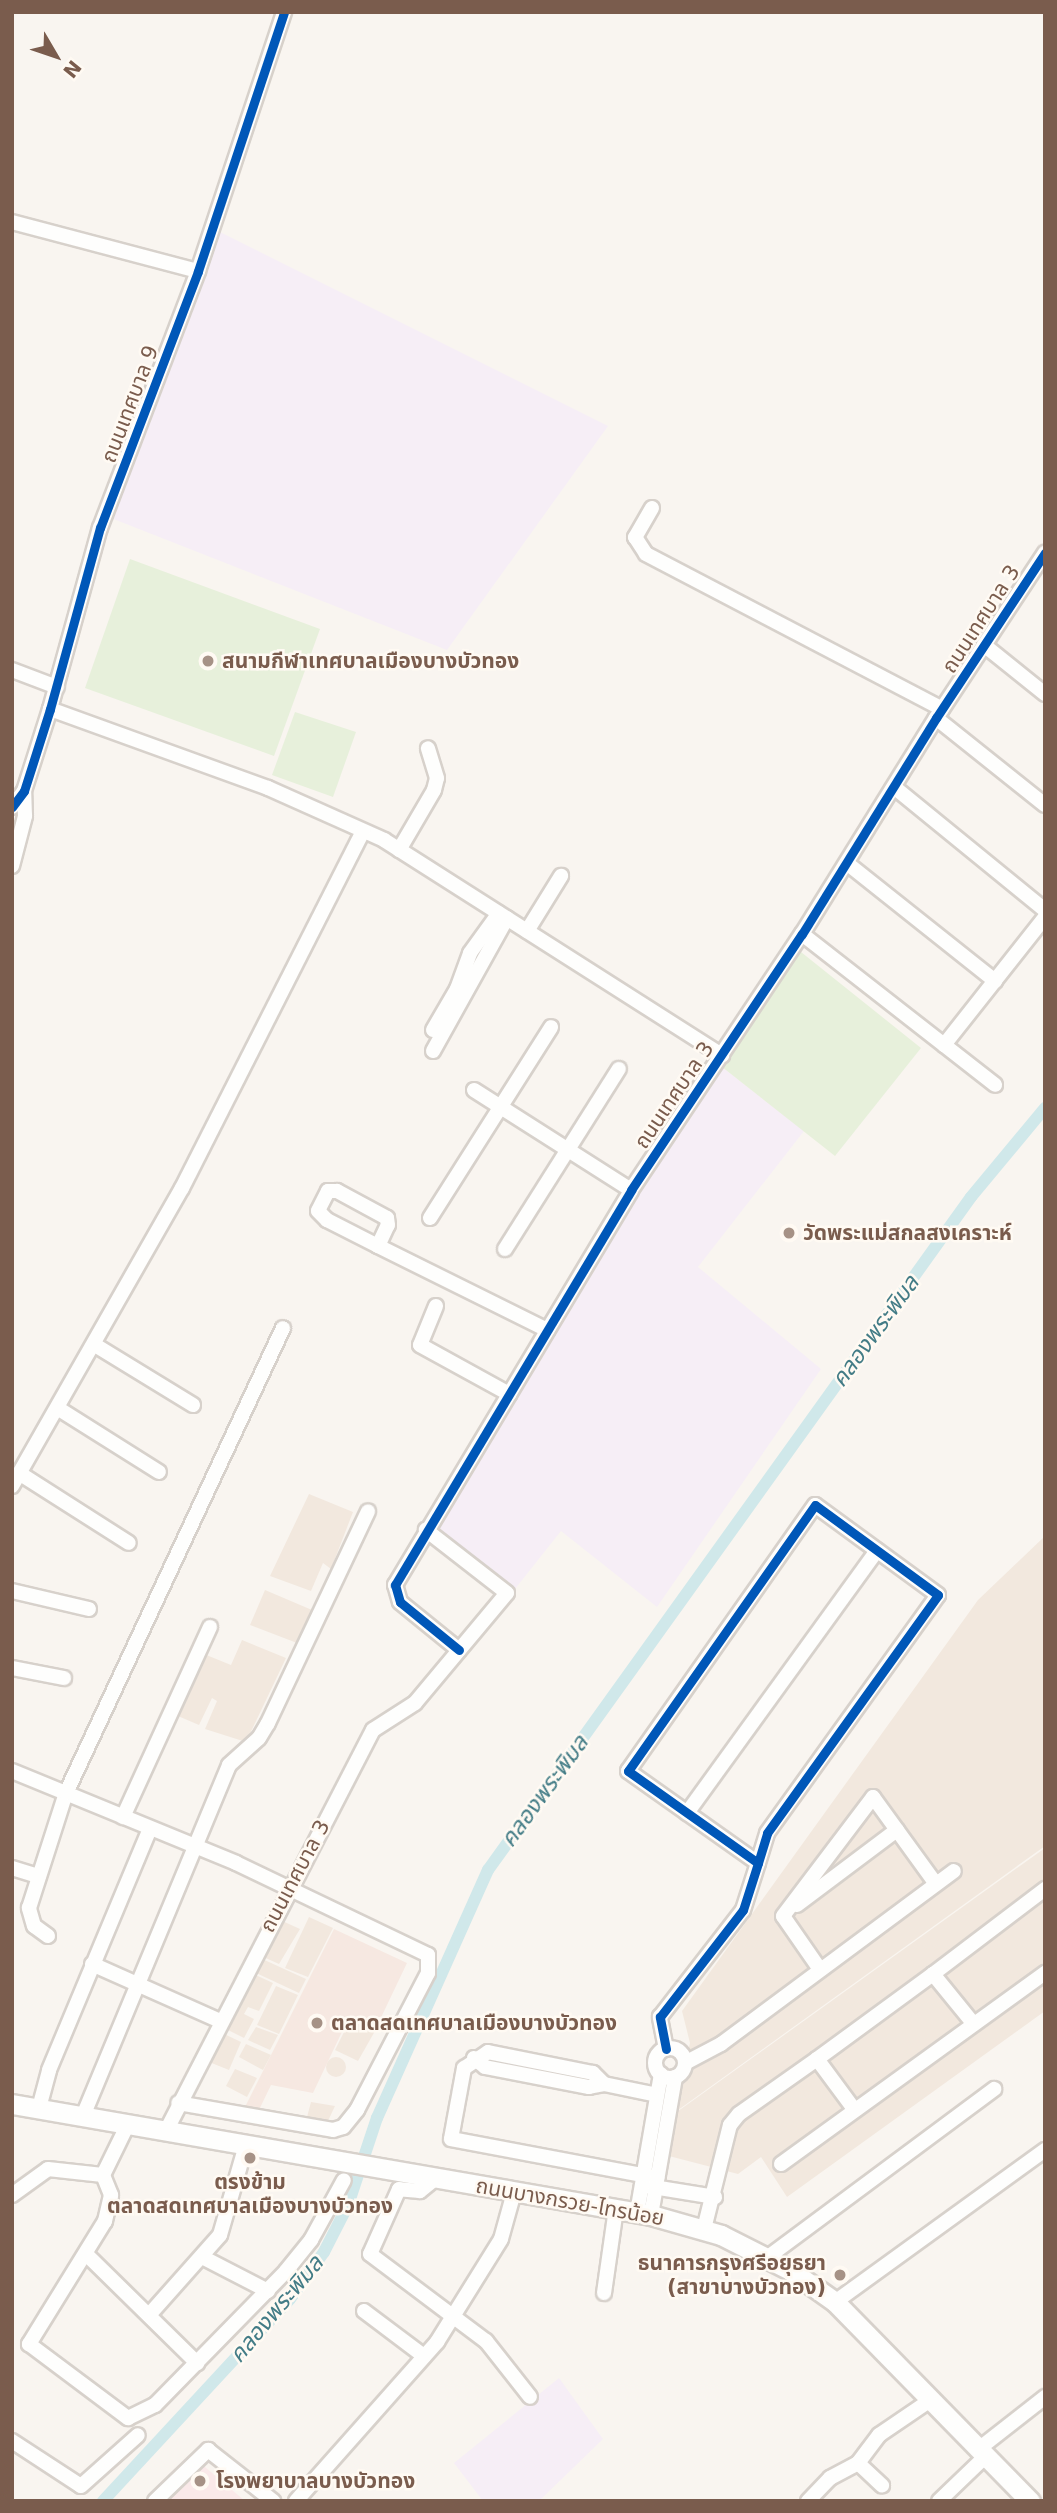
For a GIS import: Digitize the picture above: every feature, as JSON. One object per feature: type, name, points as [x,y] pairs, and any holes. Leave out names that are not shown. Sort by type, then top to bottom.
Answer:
[{"type":"main road","name":"ถนนบางกรวย-ไทรน้อย","points":[[12,2104],[644,2214],[704,2229],[768,2257],[835,2302],[984,2451],[1030,2501]]},
{"type":"street","name":"ถนนเทศบาล 9","points":[[12,866],[17,811],[51,709],[100,528],[198,271],[284,12]]},
{"type":"street","points":[[13,226],[198,271]]},
{"type":"street","points":[[652,508],[635,537],[646,554],[939,713],[1045,805]]},
{"type":"street","name":"ถนนเทศบาล 3","points":[[459,1650],[395,1593],[426,1530],[631,1190],[848,864],[939,713],[1045,553]]},
{"type":"street","points":[[984,645],[1045,694]]},
{"type":"street","points":[[12,670],[57,687]]},
{"type":"street","points":[[51,709],[268,789],[363,831],[399,850],[722,1055]]},
{"type":"street","points":[[399,850],[434,790],[437,778],[428,748]]},
{"type":"street","points":[[894,788],[1045,910]]},
{"type":"street","points":[[129,1543],[15,1480],[59,1409],[182,1188],[363,831]]},
{"type":"street","points":[[848,864],[995,981]]},
{"type":"street","points":[[527,930],[561,876]]},
{"type":"street","points":[[433,1030],[457,989],[470,953],[503,915]]},
{"type":"street","points":[[433,1051],[503,915]]},
{"type":"street","points":[[944,1045],[1045,917]]},
{"type":"street","points":[[802,934],[995,1085]]},
{"type":"street","points":[[430,1218],[551,1027]]},
{"type":"street","points":[[505,1249],[567,1148],[620,1069]]},
{"type":"street","points":[[474,1090],[631,1190]]},
{"type":"street","points":[[378,1246],[388,1225],[387,1218],[337,1191],[328,1191],[319,1206],[320,1216],[378,1246],[547,1330]]},
{"type":"street","points":[[436,1306],[420,1345],[509,1395]]},
{"type":"street","points":[[48,1936],[34,1926],[29,1908],[66,1794],[283,1328]]},
{"type":"street","points":[[95,1345],[193,1405]]},
{"type":"street","points":[[59,1409],[159,1472]]},
{"type":"street","points":[[666,2049],[660,2017],[743,1910],[758,1863],[767,1833],[938,1595],[815,1505],[628,1771],[758,1863]]},
{"type":"street","points":[[83,2116],[229,1765],[259,1738],[268,1723],[368,1511]]},
{"type":"street","name":"ถนนเทศบาล 3","points":[[166,2130],[288,1888],[373,1730],[415,1703],[507,1593],[426,1530]]},
{"type":"street","points":[[687,1813],[877,1551]]},
{"type":"street","points":[[12,1591],[89,1609]]},
{"type":"street","points":[[123,1817],[210,1628]]},
{"type":"street","points":[[12,1668],[64,1678]]},
{"type":"street","points":[[12,1771],[197,1846],[428,1955],[428,1973],[357,2110],[343,2127],[333,2130],[178,2103]]},
{"type":"street","points":[[783,1916],[873,1797],[936,1884]]},
{"type":"street","points":[[39,2108],[49,2070],[150,1829]]},
{"type":"street","points":[[783,1916],[897,1830]]},
{"type":"street","points":[[12,1868],[39,1876]]},
{"type":"street","points":[[649,2181],[657,2095],[668,2076],[685,2063],[721,2044],[954,1871]]},
{"type":"street","points":[[704,2229],[715,2197],[730,2125],[739,2114],[933,1974],[1045,1889]]},
{"type":"street","points":[[783,1916],[820,1968]]},
{"type":"street","points":[[92,1964],[220,2021]]},
{"type":"street","points":[[781,2164],[1045,1973]]},
{"type":"street","points":[[933,1974],[973,2023]]},
{"type":"street","points":[[666,2049],[679,2051],[685,2063]]},
{"type":"street","points":[[644,2214],[668,2076],[656,2059],[666,2049]]},
{"type":"street","points":[[657,2095],[604,2084],[589,2087],[535,2069],[485,2067],[474,2058],[462,2074],[451,2139],[715,2197]]},
{"type":"street","points":[[817,2059],[854,2109]]},
{"type":"street","points":[[768,2257],[994,2089]]},
{"type":"street","points":[[128,2124],[103,2175],[110,2207],[86,2254],[30,2340],[33,2351],[128,2418],[155,2405],[268,2291],[312,2240],[344,2180]]},
{"type":"street","points":[[149,2315],[204,2258],[227,2219],[246,2145]]},
{"type":"street","points":[[835,2302],[1045,2150]]},
{"type":"street","points":[[12,2195],[48,2169],[103,2175]]},
{"type":"street","points":[[436,2178],[420,2191],[399,2189],[370,2254],[486,2341],[530,2397]]},
{"type":"street","points":[[296,2501],[424,2356],[453,2316],[501,2239],[514,2192]]},
{"type":"street","points":[[604,2293],[616,2209]]},
{"type":"street","points":[[86,2254],[197,2363]]},
{"type":"street","points":[[204,2258],[268,2291]]},
{"type":"street","points":[[364,2311],[424,2356]]},
{"type":"street","points":[[808,2501],[830,2478],[858,2463],[879,2435],[932,2399]]},
{"type":"street","points":[[939,2501],[984,2451],[1042,2405]]},
{"type":"street","points":[[12,2441],[81,2486],[138,2435]]},
{"type":"street","points":[[155,2501],[208,2450],[273,2501]]},
{"type":"street","points":[[858,2463],[882,2485]]},
{"type":"shaded area","points":[[218,231],[608,426],[447,650],[111,518]]},
{"type":"shaded area","points":[[717,1063],[804,1131],[698,1267],[821,1369],[657,1607],[561,1531],[511,1594],[428,1527]]},
{"type":"shaded area","points":[[309,1494],[353,1512],[331,1569],[323,1563],[311,1591],[270,1576]]},
{"type":"shaded area","points":[[1045,1536],[1045,1846],[674,2113],[690,2043],[682,2011],[978,1600]]},
{"type":"shaded area","points":[[265,1590],[312,1610],[297,1643],[250,1625]]},
{"type":"shaded area","points":[[242,1640],[286,1658],[246,1742],[205,1729],[217,1701],[212,1698],[199,1725],[171,1713],[199,1652],[231,1665]]},
{"type":"shaded area","points":[[1045,1848],[1045,2011],[787,2197],[761,2157],[738,2174],[669,2156],[674,2114]]},
{"type":"shaded area","points":[[309,1917],[333,1928],[308,1977],[285,1968]]},
{"type":"shaded area","points":[[278,1919],[300,1929],[279,1964],[259,1955]]},
{"type":"shaded area","name":"ตลาดสดเทศบาลเมืองบางบัวทอง","points":[[334,1929],[407,1963],[376,2028],[349,2017],[313,2093],[271,2085],[258,2112],[244,2109]]},
{"type":"shaded area","points":[[258,1957],[306,1979],[299,1993],[252,1971]]},
{"type":"shaded area","points":[[249,1972],[273,1983],[259,2011],[248,2007],[244,2014],[254,2019],[244,2038],[222,2027]]},
{"type":"shaded area","points":[[276,1986],[298,1995],[279,2034],[257,2025]]},
{"type":"shaded area","points":[[350,2020],[375,2031],[358,2061],[335,2050]]},
{"type":"shaded area","points":[[256,2027],[278,2035],[270,2050],[248,2040]]},
{"type":"shaded area","points":[[218,2031],[241,2042],[229,2070],[204,2060]]},
{"type":"shaded area","points":[[246,2044],[271,2055],[263,2070],[239,2057]]},
{"type":"shaded area","points":[[336,2057],[343,2060],[346,2067],[343,2074],[336,2077],[329,2074],[326,2067],[329,2060]]},
{"type":"shaded area","points":[[235,2069],[257,2078],[247,2097],[226,2086]]},
{"type":"shaded area","points":[[311,2102],[335,2106],[327,2123],[307,2117]]},
{"type":"shaded area","points":[[559,2378],[603,2439],[539,2501],[483,2501],[454,2463]]},
{"type":"shaded area","name":"โรงพยาบาลบางบัวทอง","points":[[198,2461],[245,2501],[159,2501]]},
{"type":"green space","points":[[130,559],[320,629],[274,756],[85,688]]},
{"type":"green space","points":[[295,712],[356,732],[333,797],[272,775]]},
{"type":"green space","points":[[796,948],[921,1048],[835,1156],[717,1063]]},
{"type":"waterway","name":"คลองพระพิมล","points":[[103,2501],[290,2299],[324,2252],[348,2205],[377,2118],[488,1870],[971,1197],[1045,1108]]},
{"type":"cycle path","points":[[12,807],[24,791],[50,709],[100,528],[198,271],[284,12]]},
{"type":"cycle path","points":[[459,1650],[400,1602],[395,1585],[631,1190],[802,934],[936,718],[1045,553]]},
{"type":"cycle path","points":[[666,2049],[660,2017],[743,1910],[758,1863],[767,1833],[938,1595],[815,1505],[628,1771],[758,1863]]},
{"type":"place","name":"สนามกีฬาเทศบาลเมืองบางบัวทอง","points":[[208,661]]},
{"type":"place","name":"วัดพระแม่สกลสงเคราะห์","points":[[789,1233]]},
{"type":"place","name":"ตลาดสดเทศบาลเมืองบางบัวทอง","points":[[317,2023]]},
{"type":"place","name":"ตรงข้าม ตลาดสดเทศบาลเมืองบางบัวทอง","points":[[250,2158]]},
{"type":"place","name":"ธนาคารกรุงศรีอยุธยา (สาขาบางบัวทอง)","points":[[840,2275]]},
{"type":"place","name":"โรงพยาบาลบางบัวทอง","points":[[200,2481]]}]
